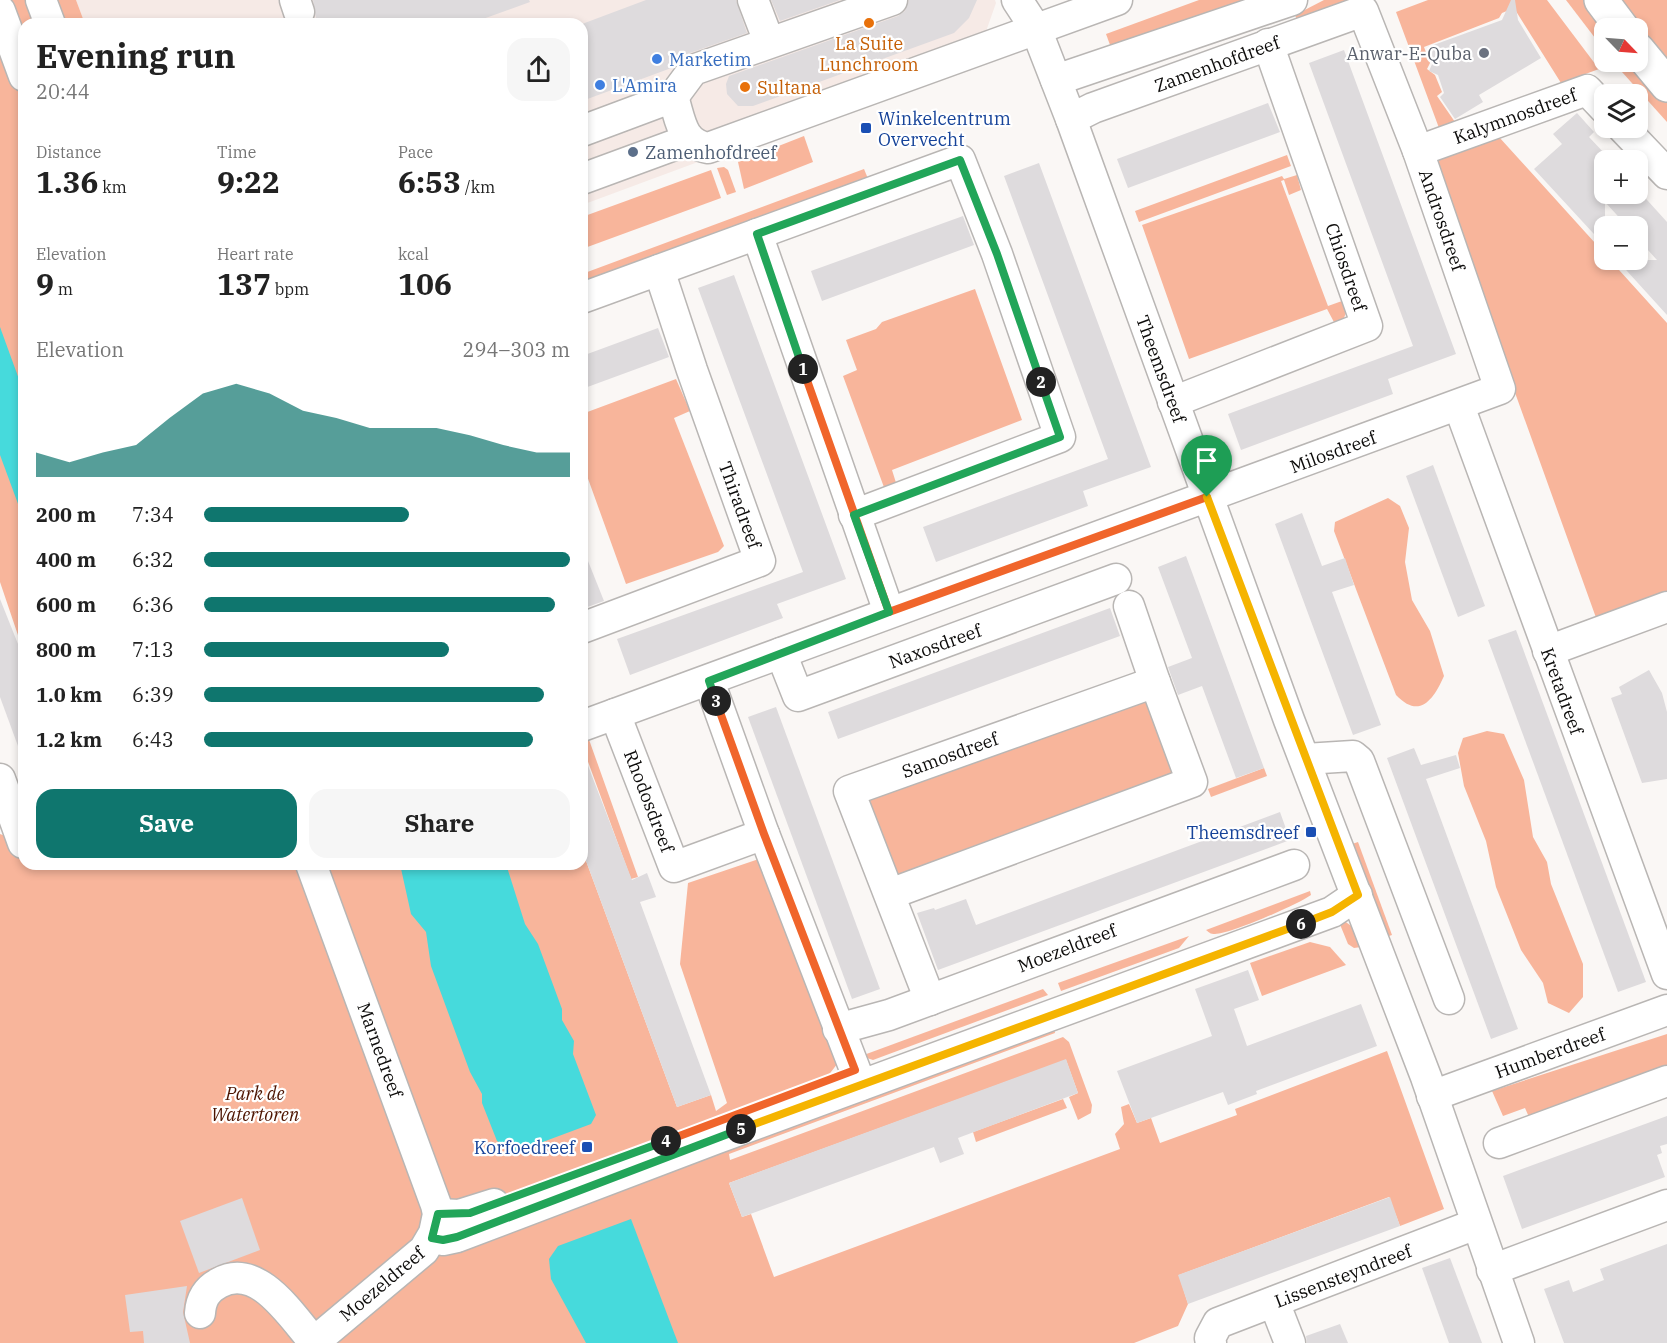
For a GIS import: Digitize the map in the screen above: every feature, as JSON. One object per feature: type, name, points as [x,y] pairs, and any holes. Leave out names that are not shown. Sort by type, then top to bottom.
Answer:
[{"type":"main road","points":[[1601,0],[1614,18]]},
{"type":"main road","points":[[1648,62],[1667,85]]},
{"type":"street","points":[[41,0],[48,18]]},
{"type":"street","points":[[753,0],[769,42]]},
{"type":"street","points":[[588,128],[673,97],[693,70],[892,0]]},
{"type":"street","points":[[1017,0],[1037,14],[1056,80]]},
{"type":"street","points":[[673,97],[688,140],[696,146],[708,148],[723,144],[1037,14],[1117,0]]},
{"type":"street","name":"Zamenhofdreef","points":[[1056,80],[1292,0]]},
{"type":"street","name":"Zamenhofdreef","points":[[1071,119],[1093,108],[1363,10]]},
{"type":"street","name":"Androsdreef","points":[[1363,10],[1418,151],[1500,389],[1459,406]]},
{"type":"street","points":[[0,11],[18,60]]},
{"type":"street","name":"Chiosdreef","points":[[1173,402],[1367,326],[1268,44]]},
{"type":"street","name":"Theemsdreef","points":[[1056,80],[1207,497],[1432,1096],[1519,1343]]},
{"type":"street","name":"Kalymnosdreef","points":[[1418,151],[1587,90],[1594,97]]},
{"type":"street","points":[[1633,138],[1667,174]]},
{"type":"street","points":[[588,177],[688,140]]},
{"type":"street","points":[[588,296],[960,160],[997,254],[1060,437],[854,515]]},
{"type":"street","points":[[757,234],[889,612]]},
{"type":"street","name":"Thiradreef","points":[[588,626],[760,561],[659,270]]},
{"type":"street","name":"Milosdreef","points":[[1207,497],[1459,406]]},
{"type":"street","name":"Kretadreef","points":[[1459,406],[1667,974]]},
{"type":"street","points":[[588,724],[1207,497]]},
{"type":"street","name":"Naxosdreef","points":[[781,653],[798,696],[1116,579]]},
{"type":"street","points":[[890,894],[1192,782],[1129,606]]},
{"type":"street","points":[[1548,651],[1667,607]]},
{"type":"street","points":[[709,681],[764,834],[858,1078]]},
{"type":"street","name":"Samosdreef","points":[[930,1000],[849,791],[1155,682]]},
{"type":"street","name":"Rhodosdreef","points":[[615,714],[674,867],[764,834]]},
{"type":"street","points":[[1305,759],[1353,756],[1359,761],[1449,999]]},
{"type":"street","points":[[0,779],[18,829]]},
{"type":"street","name":"Moezeldreef","points":[[838,1029],[857,1026],[930,1000],[1294,866]]},
{"type":"street","name":"Marnedreef","points":[[313,870],[415,1143],[435,1226]]},
{"type":"street","points":[[435,1226],[459,1215],[1074,1005],[1332,912],[1358,895]]},
{"type":"street","name":"Humberdreef","points":[[1432,1096],[1667,1010]]},
{"type":"street","points":[[1499,1143],[1667,1081]]},
{"type":"street","points":[[1492,1270],[1667,1205]]},
{"type":"street","name":"Lissensteyndreef","points":[[1212,1337],[1218,1323],[1476,1224]]},
{"type":"street","name":"Moezeldreef","points":[[313,1342],[424,1250],[435,1226]]},
{"type":"street","points":[[200,1313],[203,1298],[212,1287],[234,1278],[249,1280],[275,1298],[313,1342]]},
{"type":"street","points":[[1275,1302],[1290,1343]]},
{"type":"shaded area","name":"Winkelcentrum Overvecht","points":[[76,0],[995,0],[996,3],[984,37],[989,54],[588,203],[588,18],[83,18]]},
{"type":"green space","points":[[0,0],[76,0],[83,18],[18,18],[18,635],[0,582]]},
{"type":"green space","points":[[1199,0],[1256,0],[1113,53],[1106,34]]},
{"type":"green space","points":[[1324,0],[1375,0],[1300,27],[1295,15]]},
{"type":"green space","points":[[1428,0],[1547,0],[1594,62],[1594,71],[1561,83],[1514,8],[1502,13],[1499,18],[1424,47],[1430,63],[1427,69],[1435,75],[1442,92],[1437,96],[1455,122],[1439,128],[1396,12]]},
{"type":"green space","points":[[1566,0],[1590,0],[1600,18],[1594,18],[1594,37]]},
{"type":"green space","points":[[1618,0],[1667,0],[1667,67],[1648,41],[1648,18],[1631,18]]},
{"type":"green space","points":[[1622,72],[1645,72],[1667,98],[1667,122],[1648,101],[1648,84],[1633,84]]},
{"type":"green space","points":[[804,136],[813,162],[744,189],[738,162]]},
{"type":"green space","points":[[1499,137],[1594,242],[1594,270],[1619,270],[1667,323],[1667,602],[1599,626],[1432,162]]},
{"type":"green space","points":[[1287,155],[1291,166],[1139,222],[1135,211]]},
{"type":"green space","points":[[724,167],[728,170],[736,192],[727,195],[717,168]]},
{"type":"green space","points":[[864,169],[871,186],[588,290],[588,272]]},
{"type":"green space","points":[[711,170],[721,198],[588,247],[588,215]]},
{"type":"green space","points":[[1297,175],[1301,190],[1289,195],[1284,180],[1281,181],[1328,306],[1342,301],[1347,310],[1344,318],[1335,324],[1327,309],[1189,359],[1142,225],[1282,176],[1284,179]]},
{"type":"green space","points":[[975,289],[1022,420],[892,470],[897,486],[885,490],[843,376],[857,370],[846,340],[876,329],[882,322]]},
{"type":"green space","points":[[676,379],[690,411],[674,418],[724,546],[718,552],[626,584],[588,479],[588,412]]},
{"type":"green space","points":[[1388,498],[1400,506],[1409,528],[1405,562],[1412,600],[1430,631],[1444,676],[1430,699],[1418,706],[1404,702],[1396,695],[1334,531],[1335,522]]},
{"type":"green space","points":[[1148,692],[1181,776],[892,882],[858,795]]},
{"type":"green space","points":[[1487,731],[1504,734],[1524,780],[1533,837],[1547,862],[1551,884],[1583,964],[1583,997],[1569,1013],[1548,1003],[1543,983],[1521,950],[1496,887],[1486,841],[1464,786],[1458,753],[1463,738]]},
{"type":"green space","points":[[588,737],[638,877],[631,879],[588,762]]},
{"type":"green space","points":[[1264,768],[1267,776],[1211,797],[1208,789]]},
{"type":"green space","name":"Park de Watertoren","points":[[0,834],[18,841],[18,870],[588,870],[588,866],[677,1107],[711,1095],[716,1111],[727,1103],[680,964],[688,883],[765,857],[838,1063],[827,1077],[718,1117],[720,1126],[1054,1028],[1055,1033],[729,1154],[730,1160],[1063,1037],[1069,1042],[1092,1105],[1091,1113],[1078,1120],[1069,1097],[1078,1093],[1066,1060],[729,1183],[742,1217],[751,1214],[774,1277],[1120,1149],[1115,1134],[1124,1124],[1121,1107],[1129,1104],[1137,1123],[1151,1118],[1160,1143],[1237,1115],[1235,1109],[1387,1051],[1444,1209],[1400,1226],[1389,1197],[1179,1275],[1188,1304],[1178,1326],[1134,1343],[0,1343]]},
{"type":"green space","points":[[1358,842],[1392,935],[1386,937],[1352,844]]},
{"type":"green space","points":[[1310,891],[1311,895],[1303,900],[1248,924],[1223,933],[1211,934],[1206,930]]},
{"type":"green space","points":[[1343,920],[1354,928],[1361,947],[1354,948],[1348,944],[1339,922]]},
{"type":"green space","points":[[1189,936],[1179,948],[1061,991],[1058,983]]},
{"type":"green space","points":[[1310,942],[1330,947],[1346,965],[1262,996],[1250,963]]},
{"type":"green space","points":[[1043,989],[1048,995],[873,1060],[861,1056]]},
{"type":"green space","points":[[1667,1034],[1667,1073],[1532,1124],[1525,1108],[1503,1116],[1492,1091]]},
{"type":"green space","points":[[1063,1099],[1067,1108],[976,1142],[973,1132]]},
{"type":"water","points":[[0,327],[18,376],[18,504],[0,455]]},
{"type":"water","points":[[401,870],[508,870],[525,924],[538,944],[562,1009],[562,1020],[574,1041],[573,1054],[596,1115],[591,1124],[516,1152],[497,1141],[482,1103],[482,1094],[470,1072],[431,966],[426,932],[411,914]]},
{"type":"water","points":[[631,1219],[678,1343],[586,1343],[551,1279],[549,1259],[558,1246]]},
{"type":"building","points":[[313,0],[529,0],[530,2],[486,18],[316,18]]},
{"type":"building","points":[[646,0],[736,0],[747,33],[687,54],[674,67],[588,99],[588,22]]},
{"type":"building","points":[[771,0],[840,0],[780,21]]},
{"type":"building","points":[[909,0],[977,0],[969,18],[954,33],[753,106],[738,106],[727,94],[726,84],[729,76],[898,16],[905,11]]},
{"type":"building","name":"Anwar-E-Quba","points":[[1511,0],[1515,0],[1518,20],[1541,58],[1479,95],[1483,102],[1455,119],[1440,97],[1444,93],[1438,75],[1429,71],[1433,62],[1428,47],[1502,20]]},
{"type":"building","points":[[1344,50],[1456,354],[1388,379],[1393,394],[1241,450],[1228,414],[1413,346],[1309,63]]},
{"type":"building","points":[[1268,103],[1280,132],[1128,188],[1117,159]]},
{"type":"building","points":[[1577,113],[1594,132],[1589,137],[1601,150],[1594,150],[1594,204],[1605,204],[1605,216],[1594,216],[1594,234],[1534,169],[1562,144],[1553,134]]},
{"type":"building","points":[[1039,163],[1151,467],[1083,491],[1088,506],[936,562],[923,527],[1108,459],[1004,176]]},
{"type":"building","points":[[1648,201],[1667,222],[1667,315],[1626,270],[1648,270],[1648,260],[1657,260],[1648,250],[1648,216],[1618,216],[1607,204],[1648,204]]},
{"type":"building","points":[[963,216],[974,245],[822,301],[811,271]]},
{"type":"building","points":[[734,275],[846,579],[777,604],[783,618],[630,675],[617,639],[803,572],[698,288]]},
{"type":"building","points":[[658,328],[669,357],[588,387],[588,354]]},
{"type":"building","points":[[1433,465],[1485,606],[1458,617],[1406,476]]},
{"type":"building","points":[[1302,513],[1322,566],[1345,558],[1354,585],[1332,592],[1381,725],[1353,735],[1275,524]]},
{"type":"building","points":[[1186,556],[1264,768],[1236,778],[1202,686],[1178,695],[1168,667],[1192,658],[1158,567]]},
{"type":"building","points":[[588,561],[604,601],[588,607]]},
{"type":"building","points":[[0,599],[18,644],[18,746],[0,697]]},
{"type":"building","points":[[1110,608],[1120,636],[838,739],[828,712]]},
{"type":"building","points":[[1516,630],[1646,982],[1618,992],[1488,640]]},
{"type":"building","points":[[1649,670],[1662,693],[1667,712],[1667,779],[1642,783],[1611,698],[1622,694],[1619,687]]},
{"type":"building","points":[[776,707],[880,989],[852,999],[748,717]]},
{"type":"building","points":[[1414,748],[1421,765],[1456,755],[1460,768],[1426,779],[1518,1029],[1491,1039],[1387,758]]},
{"type":"building","points":[[588,766],[632,880],[647,873],[656,897],[640,902],[711,1095],[677,1107],[588,866]]},
{"type":"building","points":[[1280,812],[1290,840],[938,970],[917,913],[934,908],[935,910],[966,899],[976,925]]},
{"type":"building","points":[[1248,970],[1259,1000],[1234,1009],[1247,1046],[1361,1004],[1377,1046],[1256,1091],[1257,1094],[1228,1105],[1223,1092],[1137,1123],[1117,1071],[1212,1036],[1195,989]]},
{"type":"building","points":[[1066,1059],[1078,1093],[958,1138],[964,1154],[940,1163],[934,1147],[742,1217],[729,1183]]},
{"type":"building","points":[[1667,1116],[1667,1144],[1660,1146],[1662,1153],[1657,1155],[1665,1177],[1522,1229],[1503,1176]]},
{"type":"building","points":[[1390,1197],[1400,1226],[1188,1304],[1178,1275]]},
{"type":"building","points":[[242,1198],[260,1250],[199,1273],[180,1221]]},
{"type":"building","points":[[1667,1244],[1667,1343],[1564,1343],[1544,1289],[1569,1280],[1573,1292],[1604,1280],[1600,1269]]},
{"type":"building","points":[[1450,1258],[1482,1343],[1449,1343],[1422,1268]]},
{"type":"building","points":[[187,1286],[183,1312],[190,1343],[144,1343],[143,1331],[130,1332],[125,1295]]},
{"type":"building","points":[[1340,1324],[1348,1343],[1307,1343],[1306,1336]]},
{"type":"place","name":"La Suite Lunchroom","points":[[869,23]]},
{"type":"place","name":"Anwar-E-Quba","points":[[1484,53]]},
{"type":"place","name":"Marketim","points":[[657,59]]},
{"type":"place","name":"L'Amira","points":[[600,85]]},
{"type":"place","name":"Sultana","points":[[745,87]]},
{"type":"place","name":"Winkelcentrum Overvecht","points":[[866,128]]},
{"type":"place","name":"Zamenhofdreef","points":[[633,152]]},
{"type":"place","name":"Theemsdreef","points":[[1311,832]]},
{"type":"place","name":"Korfoedreef","points":[[587,1147]]},
{"type":"route","points":[[1207,497],[889,612],[854,515],[757,234],[960,160],[997,254],[1060,437],[854,515],[872,564],[889,612],[709,681],[764,834],[855,1070],[473,1212],[459,1215],[438,1214],[432,1238],[443,1240],[457,1237],[615,1179],[715,1139],[1332,912],[1358,895],[1289,720],[1207,497]]}]
